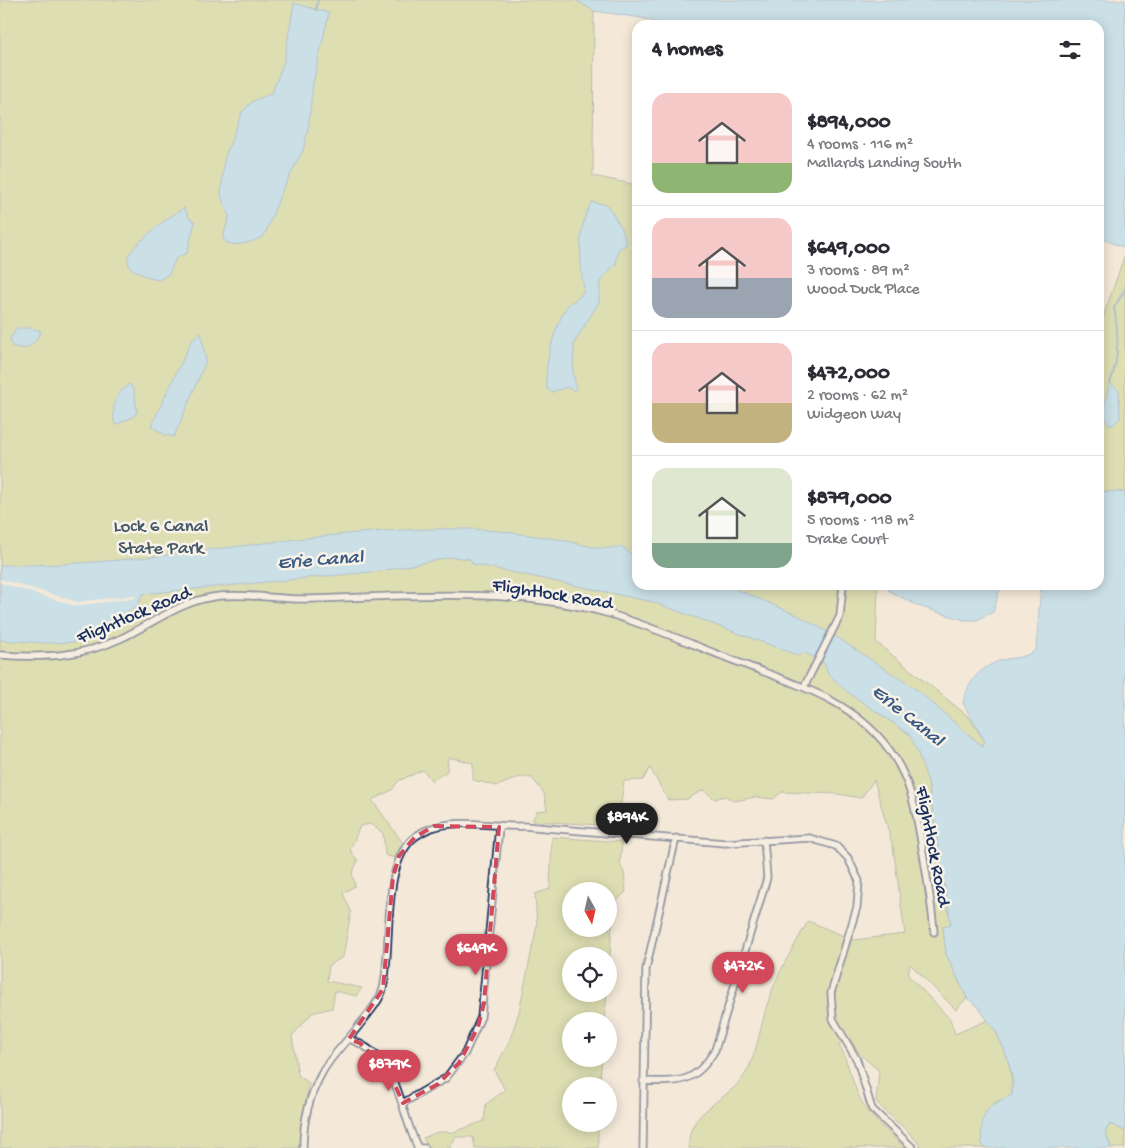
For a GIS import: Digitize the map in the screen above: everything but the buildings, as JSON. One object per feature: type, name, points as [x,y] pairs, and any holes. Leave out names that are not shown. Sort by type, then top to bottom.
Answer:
[{"type":"street","points":[[804,687],[840,616],[843,590]]},
{"type":"street","name":"Flightlock Road","points":[[0,655],[53,657],[91,650],[123,638],[181,608],[219,596],[299,600],[395,595],[471,595],[549,602],[608,614],[804,687],[852,713],[886,744],[904,772],[911,790],[932,899],[934,932]]},
{"type":"street","points":[[303,1148],[306,1117],[323,1070],[374,1006],[383,989],[387,966],[393,877],[399,856],[415,837],[434,826],[474,824],[499,827],[523,826],[726,843],[809,838],[836,846],[848,858],[859,881],[858,907],[831,993],[832,1019],[857,1060],[872,1109],[913,1148]]},
{"type":"street","points":[[404,1103],[446,1078],[465,1053],[481,1017],[499,827]]},
{"type":"street","points":[[643,1148],[646,969],[676,838]]},
{"type":"street","points":[[643,1081],[679,1081],[694,1076],[704,1068],[715,1050],[767,878],[764,840]]},
{"type":"street","points":[[349,1039],[360,1043],[389,1072],[396,1082],[417,1148],[425,1148]]},
{"type":"highlighted area","points":[[434,826],[499,827],[484,1003],[478,1027],[459,1063],[438,1084],[403,1103],[389,1072],[360,1043],[349,1039],[383,989],[393,877],[399,856],[415,837]]},
{"type":"green space","name":"Lock 6 Canal State Park","points":[[0,0],[576,0],[594,11],[593,176],[632,184],[632,590],[878,590],[876,642],[969,717],[985,742],[928,782],[951,925],[943,927],[946,954],[967,998],[956,1010],[910,964],[908,975],[950,1019],[955,1034],[988,1020],[999,1037],[1009,1065],[1012,1095],[994,1103],[982,1144],[986,1148],[921,1148],[912,1136],[876,1101],[879,1071],[860,1054],[849,1038],[839,1044],[862,1102],[875,1119],[905,1148],[689,1148],[690,1135],[700,1116],[737,1085],[749,1068],[774,986],[808,921],[853,940],[905,934],[893,847],[874,780],[861,798],[838,794],[782,792],[773,799],[756,797],[734,801],[725,796],[715,799],[703,790],[687,799],[668,800],[650,768],[643,780],[624,781],[618,826],[532,821],[537,811],[547,810],[544,793],[532,778],[520,777],[497,786],[473,780],[473,763],[448,757],[447,771],[432,781],[423,770],[398,781],[392,790],[372,800],[403,843],[394,858],[385,855],[383,833],[370,824],[360,826],[350,850],[358,861],[352,873],[355,886],[343,893],[351,912],[343,957],[329,965],[327,981],[362,988],[356,996],[335,991],[332,1008],[312,1013],[292,1036],[298,1075],[309,1083],[299,1148],[0,1148]]},
{"type":"green space","points":[[1125,254],[1125,492],[1104,491],[1104,314]]},
{"type":"green space","points":[[552,837],[622,842],[620,864],[624,873],[626,892],[618,899],[618,882],[562,882],[562,938],[611,938],[611,947],[562,947],[562,1002],[606,1002],[605,1012],[562,1012],[562,1067],[601,1067],[600,1077],[562,1077],[562,1132],[598,1132],[598,1148],[475,1148],[473,1137],[456,1137],[450,1148],[429,1148],[423,1138],[438,1132],[454,1132],[484,1121],[486,1104],[505,1090],[494,1070],[509,1042],[519,1012],[537,925],[535,894],[550,889]]},
{"type":"green space","points":[[1110,1124],[1125,1131],[1125,1148],[1111,1148],[1105,1132]]},
{"type":"water","points":[[576,0],[1125,0],[1125,248],[1104,240],[1104,20],[648,20],[594,11]]},
{"type":"water","points":[[294,3],[329,13],[313,83],[308,130],[303,150],[282,191],[264,236],[242,244],[227,243],[223,238],[229,217],[221,195],[224,160],[242,112],[253,101],[272,93],[284,61]]},
{"type":"water","points":[[592,202],[607,205],[621,227],[627,244],[618,250],[616,264],[600,281],[599,302],[574,343],[573,372],[576,388],[573,391],[568,387],[552,392],[547,389],[546,381],[548,358],[563,312],[583,292],[581,238],[584,219]]},
{"type":"water","points":[[184,208],[189,218],[195,222],[187,253],[176,258],[169,274],[159,280],[149,278],[130,268],[128,257],[136,245],[162,223]]},
{"type":"water","points":[[17,328],[31,328],[41,331],[30,346],[18,348],[12,346],[10,339]]},
{"type":"water","points":[[201,333],[206,361],[174,437],[165,435],[151,426],[192,340]]},
{"type":"water","points":[[1110,383],[1119,390],[1120,418],[1113,425],[1109,425],[1106,421],[1104,411]]},
{"type":"water","points":[[130,384],[134,391],[137,412],[133,417],[115,425],[115,401]]},
{"type":"water","name":"Erie Canal","points":[[1104,491],[1122,492],[1125,494],[1125,1131],[1110,1124],[1105,1132],[1111,1148],[986,1148],[982,1144],[983,1118],[995,1104],[1012,1095],[1013,1080],[1007,1057],[997,1033],[978,1007],[967,998],[946,954],[943,927],[951,925],[928,782],[917,750],[909,734],[849,693],[828,674],[824,663],[803,652],[800,656],[653,602],[473,564],[470,559],[452,557],[381,571],[143,594],[138,605],[81,642],[47,643],[0,640],[0,565],[118,560],[353,533],[413,530],[472,529],[517,533],[599,548],[621,546],[632,554],[632,590],[739,590],[799,616],[835,636],[917,690],[982,746],[985,742],[963,703],[971,683],[980,672],[992,664],[1022,657],[1036,650],[1041,590],[1104,590]]},
{"type":"water","points":[[888,590],[1000,590],[993,612],[977,620],[964,620],[918,606]]},
{"type":"pier","points":[[0,579],[78,602],[135,595],[136,598],[76,606],[0,583]]},
{"type":"waterway","points":[[316,10],[318,0]]},
{"type":"waterway","points":[[1110,383],[1115,365],[1117,346],[1114,308],[1125,289]]}]
